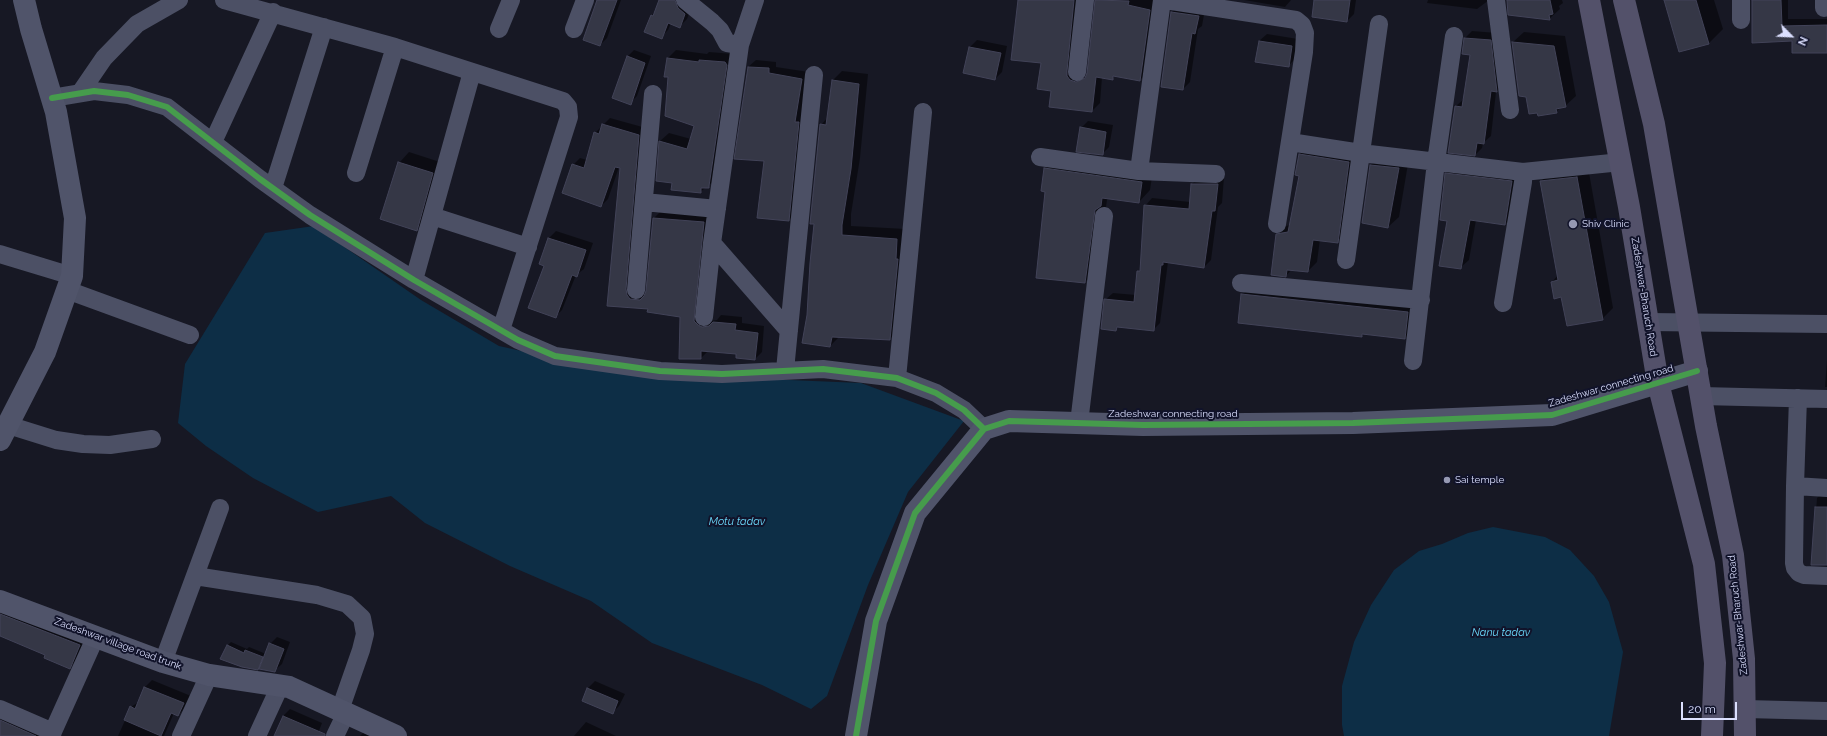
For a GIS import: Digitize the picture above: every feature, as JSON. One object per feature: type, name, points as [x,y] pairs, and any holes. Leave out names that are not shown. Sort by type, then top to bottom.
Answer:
[{"type":"main road","name":"Zadeshwar-Bharuch Road","points":[[1589,0],[1621,162],[1658,383],[1704,564],[1715,663],[1712,736]]},
{"type":"main road","name":"Zadeshwar-Bharuch Road","points":[[1624,0],[1654,124],[1701,396],[1733,555],[1744,659],[1745,736]]},
{"type":"street","points":[[24,0],[31,29],[52,98],[76,218],[69,283],[44,352],[4,433],[83,444],[110,445],[152,439]]},
{"type":"street","points":[[80,93],[104,58],[137,24],[179,0]]},
{"type":"street","points":[[224,0],[395,47],[563,101],[568,108],[569,117],[501,330]]},
{"type":"street","points":[[499,29],[511,0]]},
{"type":"street","points":[[574,29],[584,0]]},
{"type":"street","points":[[685,0],[720,30],[727,43],[740,45]]},
{"type":"street","points":[[704,317],[712,243],[740,45],[755,0]]},
{"type":"street","points":[[1077,72],[1085,0]]},
{"type":"street","points":[[1139,171],[1163,0],[1296,20],[1302,25],[1305,33],[1304,52],[1277,224]]},
{"type":"street","points":[[1496,0],[1510,110]]},
{"type":"street","points":[[1741,20],[1742,0]]},
{"type":"street","points":[[213,142],[272,12]]},
{"type":"street","points":[[1346,260],[1379,24]]},
{"type":"street","points":[[273,188],[324,27]]},
{"type":"street","points":[[1413,361],[1436,162],[1454,36]]},
{"type":"street","points":[[356,173],[395,47]]},
{"type":"street","points":[[414,280],[472,72]]},
{"type":"street","points":[[785,370],[814,75]]},
{"type":"street","points":[[52,98],[94,91],[128,94],[166,107],[310,215],[414,280],[518,340],[555,356],[587,362],[660,371],[722,374],[823,369],[897,378],[936,393],[964,410],[984,429],[915,513],[876,621],[856,736]]},
{"type":"street","points":[[636,290],[653,94]]},
{"type":"street","points":[[897,378],[923,112]]},
{"type":"street","points":[[1290,142],[1361,153],[1523,172],[1621,162]]},
{"type":"street","points":[[1040,157],[1139,171],[1216,174]]},
{"type":"street","points":[[1504,304],[1523,182],[1523,172]]},
{"type":"street","points":[[644,202],[717,209]]},
{"type":"street","points":[[432,216],[528,247]]},
{"type":"street","points":[[1079,423],[1104,216]]},
{"type":"street","points":[[712,243],[789,331]]},
{"type":"street","points":[[0,254],[190,335]]},
{"type":"street","points":[[1241,283],[1421,300]]},
{"type":"street","points":[[1648,322],[1827,324]]},
{"type":"street","name":"Zadeshwar connecting road","points":[[984,429],[1009,421],[1143,425],[1353,423],[1552,415],[1697,371]]},
{"type":"street","points":[[1701,396],[1827,399]]},
{"type":"street","points":[[1798,398],[1795,486],[1796,568],[1804,575],[1827,576]]},
{"type":"street","points":[[1795,486],[1827,488]]},
{"type":"street","points":[[163,662],[220,508]]},
{"type":"street","points":[[195,576],[317,595],[347,604],[362,618],[365,634],[335,736]]},
{"type":"street","name":"Zadeshwar village road trunk","points":[[0,600],[163,662],[209,675],[289,687],[396,736]]},
{"type":"street","points":[[0,709],[52,734],[96,636]]},
{"type":"street","points":[[181,736],[209,675]]},
{"type":"street","points":[[257,736],[280,686]]},
{"type":"street","points":[[1745,709],[1827,711]]},
{"type":"water","name":"Motu tadav","points":[[314,226],[421,300],[499,346],[607,370],[694,376],[861,383],[964,421],[908,492],[868,585],[827,696],[811,709],[762,685],[652,643],[591,601],[510,566],[425,523],[391,496],[318,512],[253,478],[206,446],[178,423],[185,364],[265,233]]},
{"type":"water","name":"Nanu tadav","points":[[1493,527],[1545,537],[1570,550],[1594,576],[1609,602],[1623,652],[1609,736],[1344,736],[1342,725],[1342,686],[1354,642],[1371,605],[1394,570],[1419,551],[1442,544],[1468,533]]},
{"type":"building","points":[[597,0],[617,0],[600,46],[583,40]]},
{"type":"building","points":[[659,0],[675,0],[678,8],[685,14],[680,28],[668,23],[662,39],[644,32],[651,15],[653,16]]},
{"type":"building","points":[[1018,0],[1074,0],[1067,76],[1070,80],[1076,82],[1085,78],[1087,73],[1095,0],[1129,1],[1128,5],[1150,10],[1140,81],[1113,76],[1113,80],[1096,77],[1092,112],[1049,107],[1051,91],[1037,89],[1041,63],[1011,60]]},
{"type":"building","points":[[1314,0],[1350,0],[1347,22],[1312,17]]},
{"type":"building","points":[[1507,0],[1550,0],[1553,14],[1549,15],[1550,20],[1508,15]]},
{"type":"building","points":[[1664,0],[1696,0],[1709,44],[1679,52]]},
{"type":"building","points":[[1752,0],[1781,0],[1782,26],[1827,25],[1827,53],[1792,53],[1792,41],[1752,43]]},
{"type":"building","points":[[1171,12],[1199,16],[1195,34],[1192,33],[1183,90],[1161,87]]},
{"type":"building","points":[[1464,38],[1491,40],[1497,92],[1491,91],[1484,144],[1477,143],[1475,156],[1448,153],[1455,106],[1462,107],[1470,55],[1462,54]]},
{"type":"building","points":[[1259,41],[1292,46],[1289,67],[1255,62]]},
{"type":"building","points":[[1512,42],[1554,46],[1566,107],[1556,109],[1557,113],[1538,116],[1537,113],[1529,114],[1526,97],[1519,96]]},
{"type":"building","points":[[969,47],[1001,53],[995,80],[963,73]]},
{"type":"building","points":[[627,56],[645,63],[631,105],[612,98]]},
{"type":"building","points":[[667,58],[699,62],[699,60],[725,62],[727,65],[709,188],[701,188],[701,193],[671,190],[672,183],[656,181],[659,141],[687,149],[694,126],[665,116],[668,77],[664,77]]},
{"type":"building","points":[[748,67],[769,68],[769,73],[802,79],[795,122],[799,122],[789,221],[757,218],[764,161],[734,159]]},
{"type":"building","points":[[832,80],[859,84],[851,169],[842,225],[842,235],[897,239],[896,259],[898,259],[890,340],[832,337],[830,347],[802,343],[807,315],[814,224],[810,224],[820,124],[826,125]]},
{"type":"building","points":[[602,124],[639,135],[626,289],[627,295],[630,299],[640,300],[646,291],[653,218],[704,222],[694,321],[702,327],[709,326],[713,322],[736,324],[735,330],[758,333],[755,360],[736,358],[736,354],[701,351],[701,359],[679,359],[680,317],[647,312],[648,309],[607,306],[620,168],[615,167],[601,207],[562,193],[572,164],[584,168],[594,132],[599,134]]},
{"type":"building","points":[[1080,127],[1106,132],[1103,155],[1076,152]]},
{"type":"building","points":[[1299,154],[1349,162],[1338,243],[1313,240],[1308,272],[1287,270],[1286,277],[1271,275],[1276,234],[1288,232],[1299,176],[1295,175]]},
{"type":"building","points":[[398,162],[433,173],[417,231],[380,219]]},
{"type":"building","points":[[1370,165],[1399,168],[1388,228],[1362,223]]},
{"type":"building","points":[[1044,168],[1142,182],[1139,203],[1102,198],[1101,206],[1095,210],[1085,283],[1036,278],[1045,192],[1041,191]]},
{"type":"building","points":[[1445,173],[1512,181],[1505,225],[1470,220],[1461,269],[1439,266],[1447,221],[1440,220]]},
{"type":"building","points":[[1577,177],[1603,320],[1567,326],[1561,297],[1554,299],[1551,282],[1558,280],[1540,181]]},
{"type":"building","points":[[1191,184],[1218,184],[1215,211],[1212,211],[1204,268],[1163,262],[1163,265],[1161,265],[1154,331],[1117,327],[1116,331],[1101,329],[1104,299],[1134,302],[1137,271],[1140,271],[1144,205],[1189,209]]},
{"type":"building","points":[[548,238],[586,250],[577,277],[572,275],[556,318],[528,308],[544,266],[539,264]]},
{"type":"building","points":[[1241,294],[1408,312],[1405,339],[1362,334],[1362,337],[1238,323]]},
{"type":"building","points":[[1815,507],[1827,507],[1827,565],[1811,565]]},
{"type":"building","points":[[0,614],[80,645],[70,669],[44,658],[45,655],[0,636]]},
{"type":"building","points":[[269,643],[284,649],[275,672],[259,669]]},
{"type":"building","points":[[227,645],[244,653],[245,650],[263,657],[258,670],[242,667],[220,659]]},
{"type":"building","points":[[144,687],[184,703],[178,716],[171,713],[161,736],[124,720],[130,706],[135,709]]},
{"type":"building","points":[[587,688],[618,701],[613,714],[582,701]]},
{"type":"building","points":[[283,716],[325,734],[325,736],[274,736]]},
{"type":"building","points":[[0,720],[36,736],[0,736]]},
{"type":"cycle path","points":[[52,98],[94,91],[128,95],[167,107],[260,179],[310,215],[414,280],[518,340],[555,356],[660,371],[722,374],[823,369],[897,378],[936,393],[964,410],[984,429]]},
{"type":"cycle path","points":[[856,736],[876,621],[915,513],[984,429],[1009,421],[1143,425],[1353,423],[1552,415],[1697,371]]},
{"type":"place","name":"Shiv Clinic","points":[[1573,224]]},
{"type":"place","name":"Sai temple","points":[[1447,480]]}]
